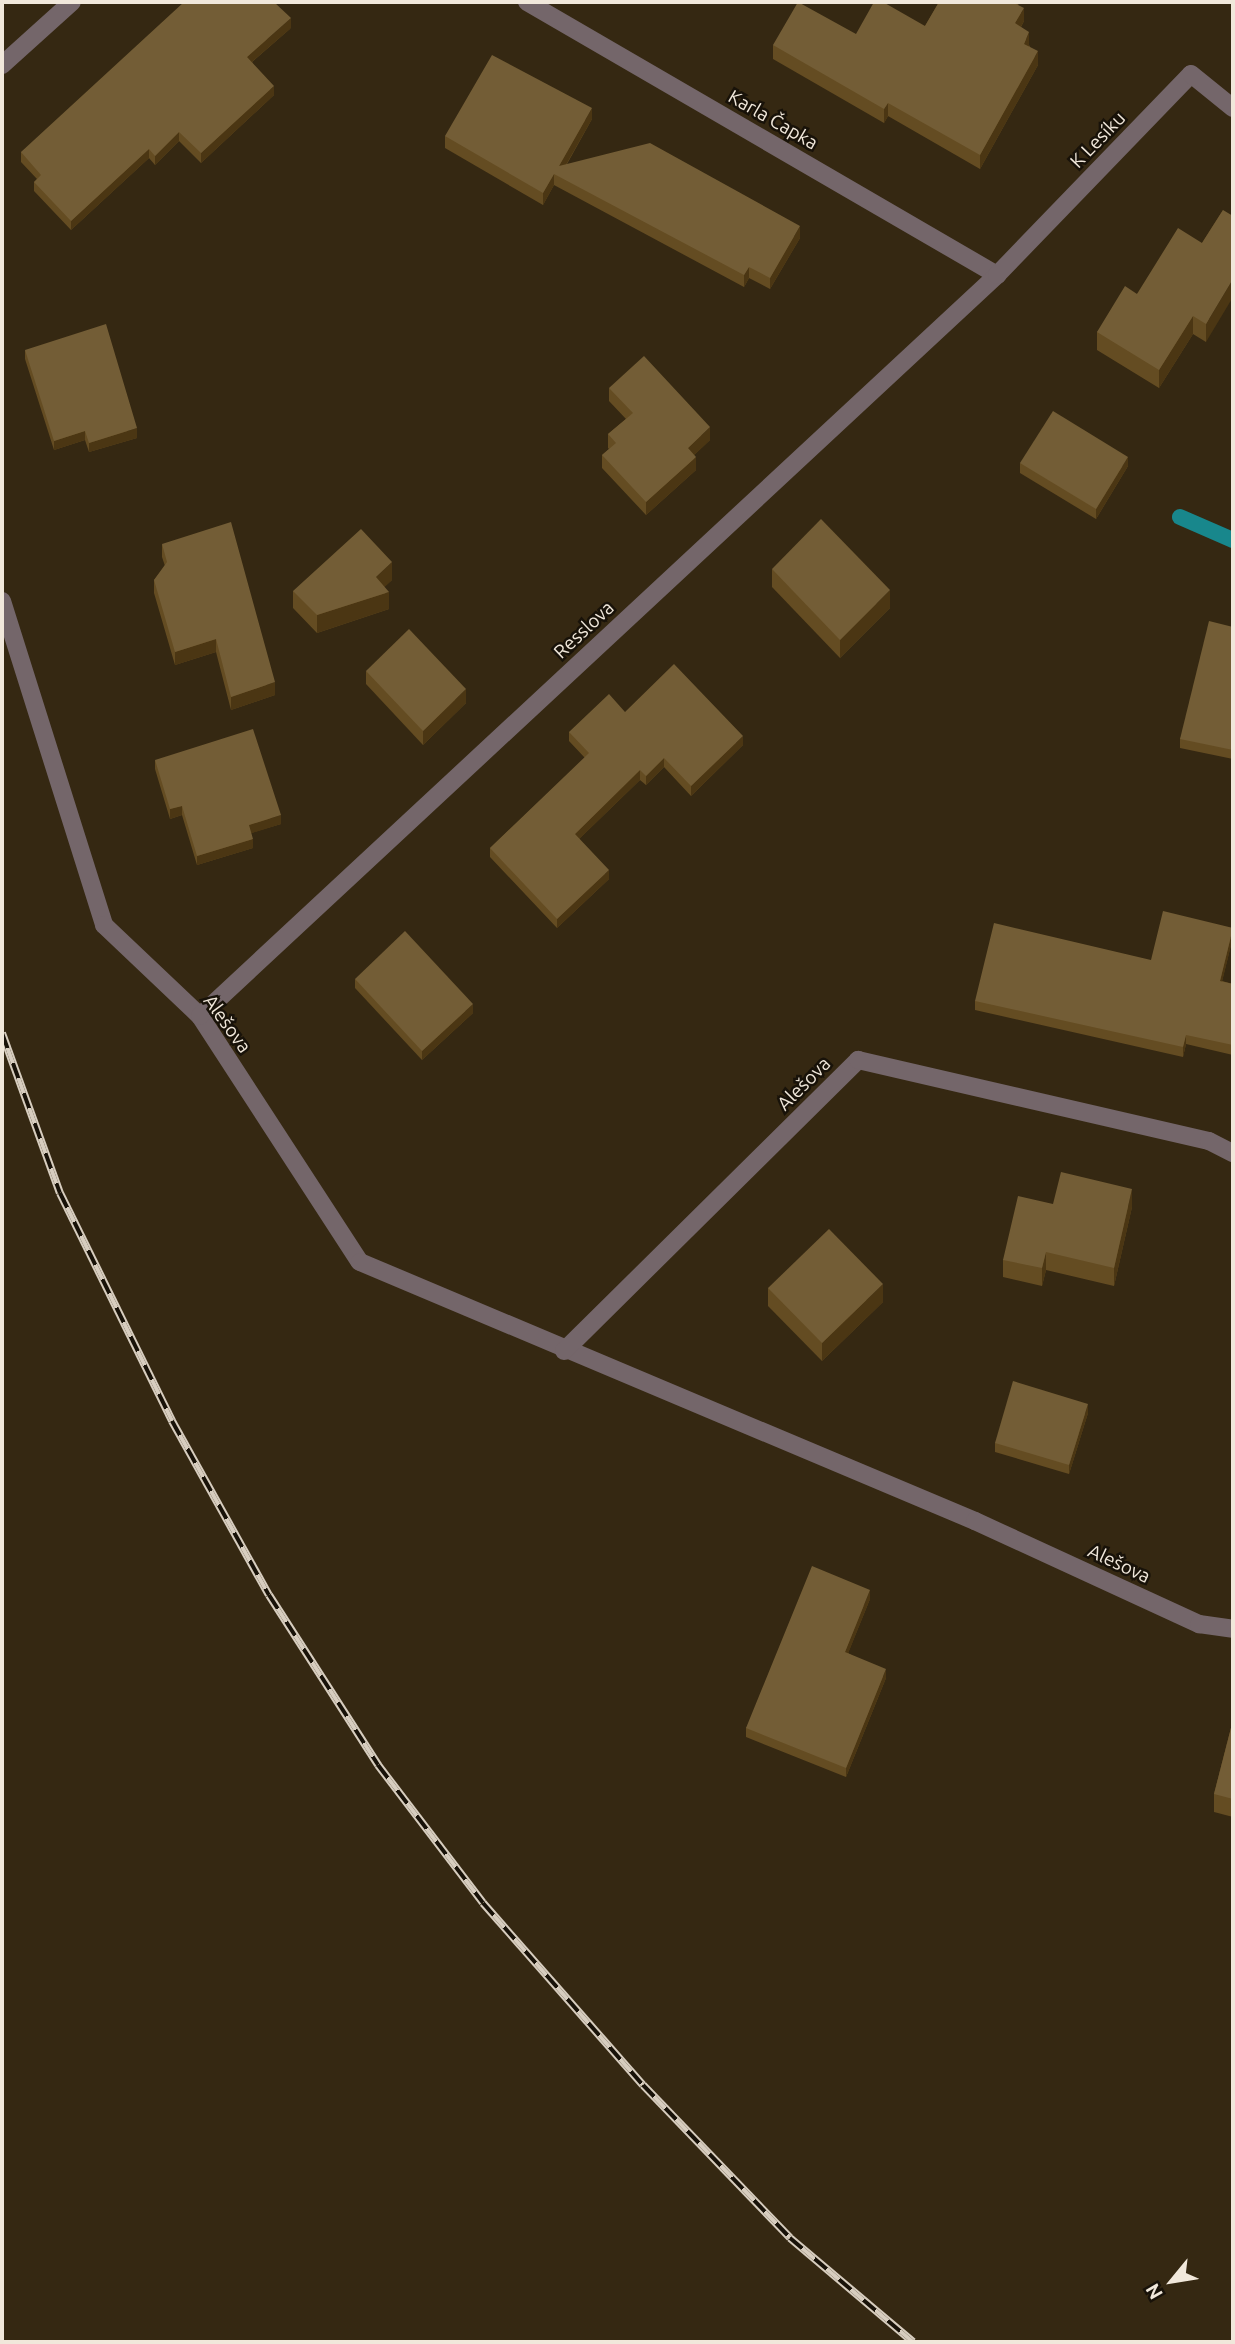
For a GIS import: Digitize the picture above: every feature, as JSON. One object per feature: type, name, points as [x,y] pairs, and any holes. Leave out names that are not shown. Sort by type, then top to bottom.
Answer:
[{"type":"street","points":[[2,65],[72,2]]},
{"type":"street","name":"Karla Čapka","points":[[527,2],[997,275]]},
{"type":"street","name":"K Lesíku","points":[[997,275],[1191,74],[1233,108]]},
{"type":"street","name":"Resslova","points":[[200,1016],[997,275]]},
{"type":"street","name":"Alešova","points":[[2,601],[104,925],[200,1016],[360,1262],[564,1351],[975,1521],[1199,1624],[1233,1629]]},
{"type":"street","name":"Alešova","points":[[564,1351],[858,1060],[1209,1141],[1233,1153]]},
{"type":"building","points":[[184,2],[274,2],[291,18],[247,57],[274,86],[201,153],[179,132],[155,156],[149,149],[71,221],[34,182],[41,175],[21,152]]},
{"type":"building","points":[[798,2],[856,34],[874,2],[883,2],[925,26],[939,2],[1012,2],[1024,8],[1015,23],[1029,32],[1024,44],[1038,51],[980,155],[888,103],[884,109],[773,45]]},
{"type":"building","points":[[492,55],[592,108],[559,166],[650,143],[800,226],[770,278],[749,267],[744,275],[554,174],[543,193],[445,136]]},
{"type":"building","points":[[1223,210],[1233,216],[1233,279],[1206,324],[1193,316],[1159,370],[1097,332],[1125,286],[1137,294],[1178,228],[1202,243]]},
{"type":"building","points":[[106,324],[137,428],[89,443],[85,431],[54,441],[25,350]]},
{"type":"building","points":[[644,356],[710,427],[688,448],[696,457],[646,502],[602,455],[616,443],[608,434],[633,413],[609,388]]},
{"type":"building","points":[[1053,411],[1128,457],[1096,509],[1020,463]]},
{"type":"building","points":[[821,519],[890,590],[840,640],[772,569]]},
{"type":"building","points":[[231,522],[275,682],[231,697],[216,639],[175,652],[154,580],[167,562],[162,544]]},
{"type":"building","points":[[361,529],[392,562],[376,577],[389,592],[317,615],[293,591]]},
{"type":"building","points":[[1209,621],[1233,627],[1233,750],[1180,739]]},
{"type":"building","points":[[409,629],[466,689],[423,731],[366,671]]},
{"type":"building","points":[[674,664],[743,736],[691,786],[664,758],[646,776],[640,770],[575,834],[609,870],[557,919],[490,848],[589,753],[569,732],[609,694],[625,712]]},
{"type":"building","points":[[253,729],[281,815],[249,825],[253,839],[197,856],[182,806],[170,809],[155,760]]},
{"type":"building","points":[[1163,911],[1233,928],[1220,981],[1233,984],[1233,1045],[1186,1035],[1183,1047],[975,1001],[994,923],[1151,960]]},
{"type":"building","points":[[405,931],[473,1004],[422,1051],[355,979]]},
{"type":"building","points":[[1061,1172],[1132,1189],[1114,1268],[1046,1252],[1042,1268],[1003,1260],[1018,1196],[1053,1204]]},
{"type":"building","points":[[829,1229],[883,1284],[822,1343],[768,1288]]},
{"type":"building","points":[[1013,1381],[1088,1404],[1069,1465],[995,1443]]},
{"type":"building","points":[[812,1566],[870,1590],[845,1652],[886,1669],[846,1768],[746,1728]]},
{"type":"building","points":[[1233,1720],[1233,1799],[1214,1794]]},
{"type":"waterway","points":[[1180,517],[1233,540]]},
{"type":"railway","points":[[2,1033],[60,1193],[172,1421],[269,1595],[378,1765],[483,1903],[643,2085],[790,2238],[913,2342]]}]
